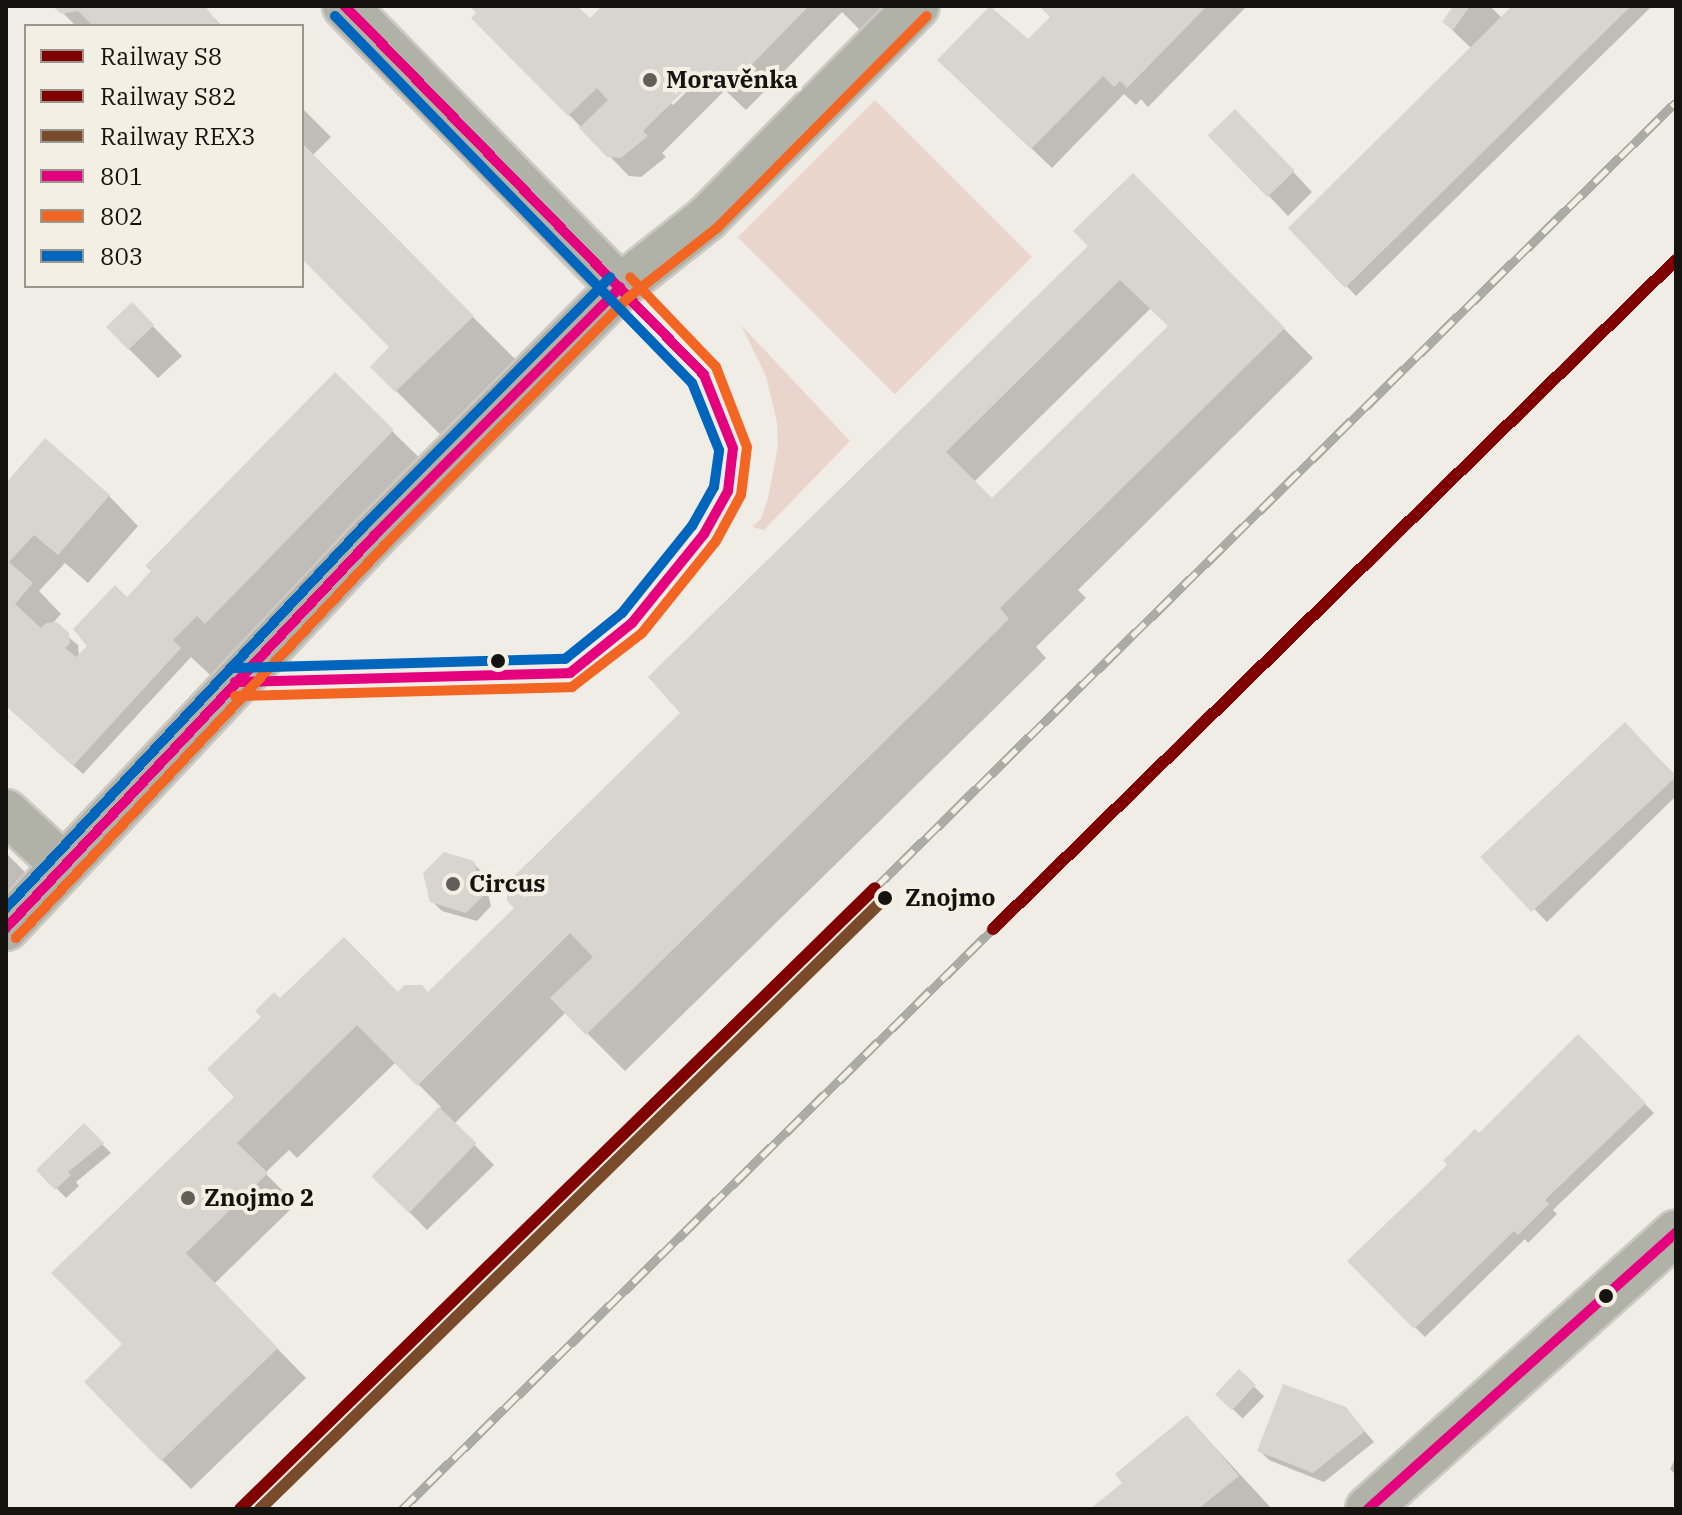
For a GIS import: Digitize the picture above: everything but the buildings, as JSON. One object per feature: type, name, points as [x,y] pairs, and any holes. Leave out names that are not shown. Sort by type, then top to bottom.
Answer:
[{"type":"street","points":[[345,6],[620,287]]},
{"type":"street","points":[[6,928],[374,536],[620,287],[707,218],[917,6]]},
{"type":"street","points":[[6,812],[63,865]]},
{"type":"street","points":[[1393,1503],[1676,1233]]},
{"type":"shaded area","points":[[875,100],[1032,257],[895,394],[738,237]]},
{"type":"shaded area","points":[[741,325],[850,441],[764,530],[752,527],[761,519],[768,498],[778,446],[777,422],[766,376]]},
{"type":"railway","points":[[875,888],[1676,102]]},
{"type":"railway","points":[[402,1509],[993,929]]},
{"type":"rail line","name":"S8","points":[[993,929],[1676,260]]},
{"type":"rail line","name":"S82","points":[[240,1509],[875,888]]},
{"type":"rail line","name":"REX3","points":[[260,1509],[885,898]]},
{"type":"transit line","name":"801","points":[[235,682],[570,673],[632,623],[704,534],[728,491],[733,448],[704,375],[345,6]]},
{"type":"transit line","name":"803","points":[[235,668],[565,659],[622,613],[692,526],[714,487],[719,450],[692,383],[335,16]]},
{"type":"transit line","name":"802","points":[[16,938],[384,546],[629,297],[717,228],[927,16]]},
{"type":"transit line","name":"803","points":[[6,908],[364,526],[610,277]]},
{"type":"transit line","name":"802","points":[[235,696],[572,687],[642,633],[716,541],[741,495],[747,447],[716,367],[630,277]]},
{"type":"transit line","name":"801","points":[[6,928],[374,536],[620,287]]},
{"type":"transit line","name":"801","points":[[1368,1509],[1676,1233]]},
{"type":"place","name":"Moravěnka","points":[[650,80]]},
{"type":"place","name":"Circus","points":[[453,884]]},
{"type":"place","name":"Znojmo","points":[[885,898]]},
{"type":"place","name":"Znojmo 2","points":[[188,1198]]}]
